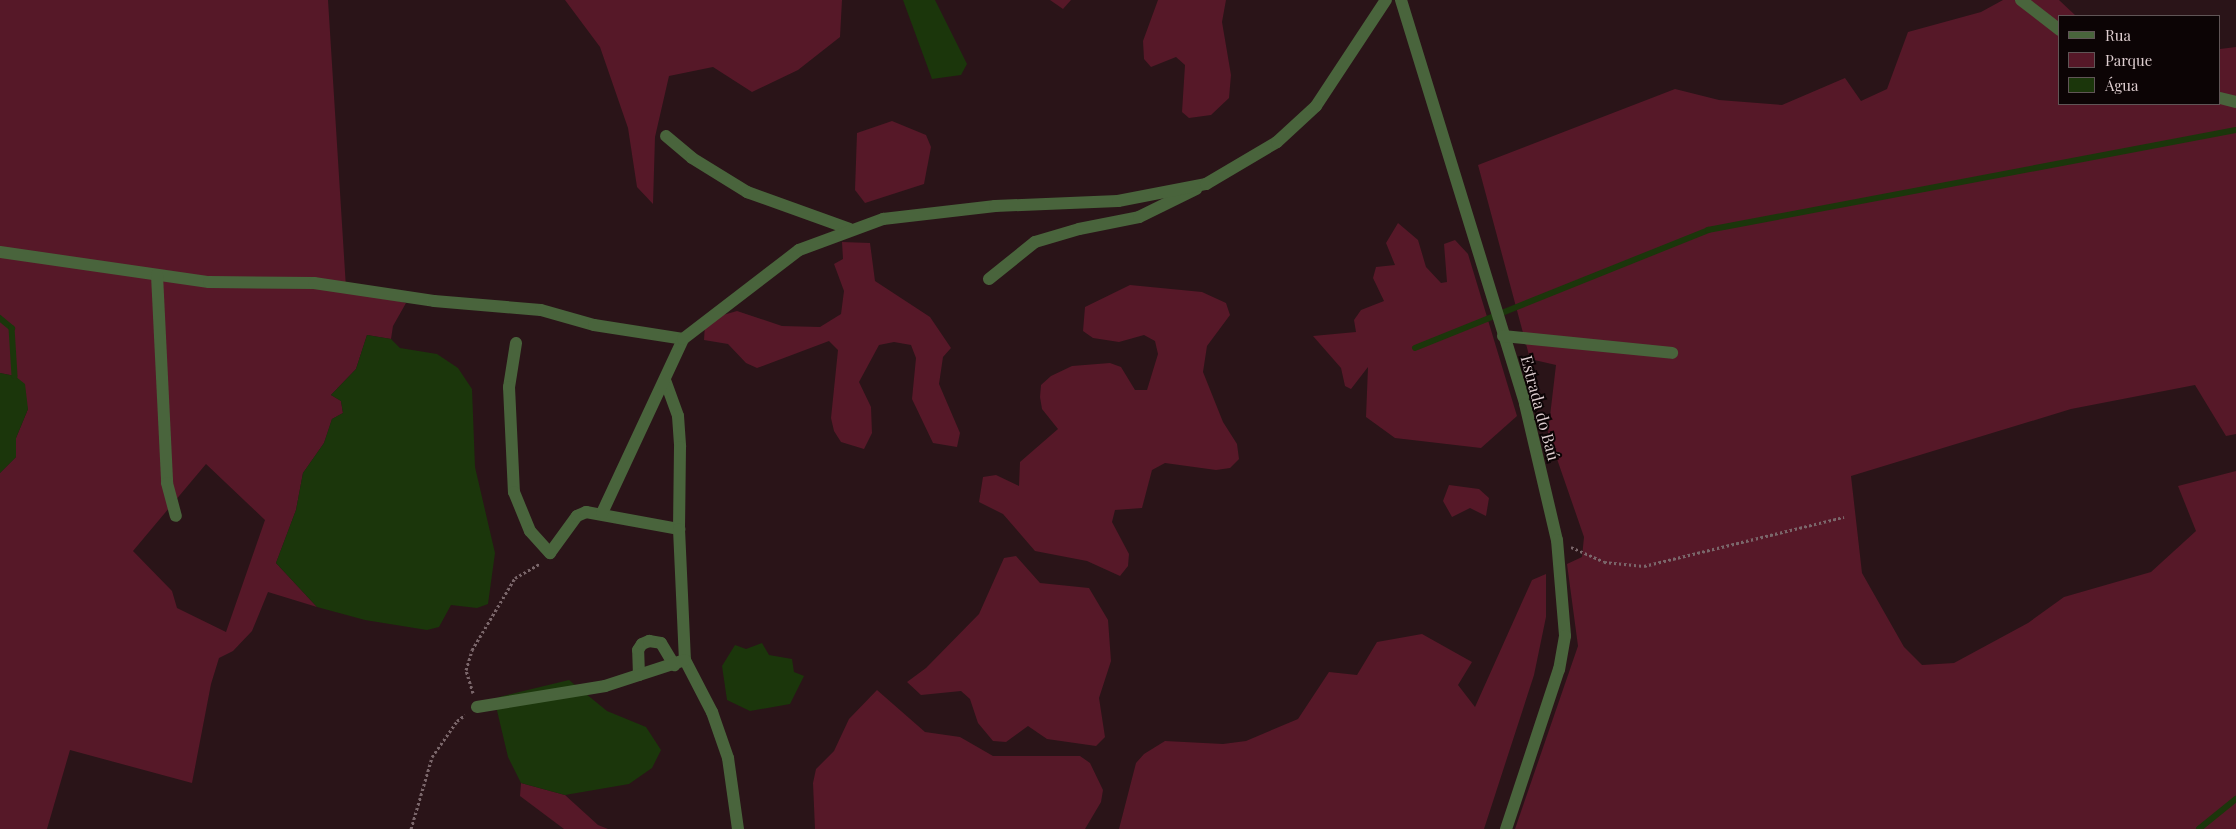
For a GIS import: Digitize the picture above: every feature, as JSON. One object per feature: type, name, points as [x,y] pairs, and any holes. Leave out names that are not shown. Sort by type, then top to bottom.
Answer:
[{"type":"street","points":[[989,279],[1035,242],[1079,229],[1139,217],[1206,184],[1277,142],[1316,106],[1386,0]]},
{"type":"street","name":"Estrada do Baú","points":[[1401,0],[1471,220],[1503,336],[1525,404],[1557,540],[1565,636],[1559,669],[1506,829]]},
{"type":"street","points":[[2021,0],[2058,28]]},
{"type":"street","points":[[2221,98],[2236,102]]},
{"type":"street","points":[[666,136],[692,158],[747,192],[850,229]]},
{"type":"street","points":[[602,513],[683,339],[799,250],[850,229],[883,219],[995,206],[1118,201],[1206,184]]},
{"type":"street","points":[[0,252],[210,282],[314,283],[434,301],[541,310],[603,327],[683,339]]},
{"type":"street","points":[[157,275],[168,483],[176,516]]},
{"type":"street","points":[[1503,336],[1672,353]]},
{"type":"street","points":[[516,343],[509,387],[514,492],[530,531],[550,553],[577,516],[586,512],[602,513],[679,529]]},
{"type":"street","points":[[665,380],[678,416],[679,662]]},
{"type":"street","points":[[639,675],[638,650],[642,644],[649,641],[661,643],[679,662],[712,712],[728,758],[738,829]]},
{"type":"street","points":[[477,707],[605,686],[679,662]]},
{"type":"path","points":[[1557,540],[1604,562],[1644,566],[1844,516]]},
{"type":"path","points":[[411,829],[432,757],[457,721],[477,707],[466,670],[472,650],[515,578],[533,568],[550,553]]},
{"type":"green space","points":[[0,0],[328,0],[346,288],[406,303],[393,326],[391,339],[367,335],[356,369],[331,395],[341,401],[343,413],[332,419],[324,443],[303,473],[296,510],[276,563],[317,607],[268,592],[252,631],[233,651],[219,658],[211,684],[192,783],[70,750],[47,829],[0,829],[0,473],[16,457],[16,438],[28,409],[15,376],[0,373]],"holes":[[[206,464],[265,520],[226,632],[177,608],[172,591],[133,551]]]},
{"type":"green space","points":[[565,0],[842,0],[840,37],[798,70],[752,92],[713,67],[669,76],[655,137],[653,204],[637,187],[628,128],[600,47]]},
{"type":"green space","points":[[1050,0],[1071,0],[1063,9]]},
{"type":"green space","points":[[1158,0],[1226,0],[1222,22],[1231,75],[1229,98],[1211,115],[1189,118],[1182,112],[1185,65],[1176,57],[1151,67],[1144,59],[1143,41]]},
{"type":"green space","points":[[2003,0],[2059,0],[2075,15],[2058,15],[2058,105],[2221,105],[2221,49],[2236,47],[2236,434],[2226,436],[2195,385],[2071,409],[1851,476],[1862,573],[1904,647],[1922,665],[1954,663],[2028,623],[2064,597],[2151,572],[2196,531],[2178,486],[2236,471],[2236,829],[1515,829],[1578,646],[1567,564],[1582,557],[1584,537],[1548,433],[1556,365],[1530,359],[1478,165],[1675,89],[1719,100],[1782,105],[1845,78],[1861,101],[1887,89],[1908,32],[1981,12]]},
{"type":"green space","points":[[892,121],[926,135],[931,147],[924,184],[865,203],[855,190],[857,133]]},
{"type":"green space","points":[[1398,223],[1418,240],[1426,267],[1441,283],[1447,282],[1444,244],[1455,240],[1468,254],[1517,416],[1481,448],[1395,438],[1366,417],[1368,367],[1351,389],[1345,386],[1341,368],[1313,336],[1356,332],[1354,320],[1361,310],[1384,301],[1373,278],[1376,267],[1395,265],[1386,243]]},
{"type":"green space","points":[[842,242],[870,243],[875,281],[930,317],[951,348],[943,357],[939,384],[960,433],[957,447],[933,443],[912,399],[916,358],[911,345],[894,342],[879,345],[859,382],[871,407],[872,433],[864,449],[841,442],[834,431],[831,418],[838,350],[829,341],[757,368],[746,363],[728,344],[704,340],[705,324],[716,317],[737,311],[782,326],[820,327],[841,314],[844,291],[834,264],[843,259]]},
{"type":"green space","points":[[1130,285],[1202,292],[1226,303],[1230,315],[1207,346],[1203,372],[1223,422],[1237,444],[1239,459],[1230,468],[1216,470],[1165,463],[1152,470],[1142,508],[1115,510],[1112,522],[1129,554],[1128,566],[1120,576],[1087,561],[1035,551],[1003,514],[979,502],[983,477],[996,475],[1019,486],[1020,462],[1058,429],[1042,409],[1040,397],[1041,385],[1051,376],[1072,366],[1110,363],[1121,367],[1135,390],[1147,390],[1158,354],[1155,341],[1144,335],[1119,342],[1093,338],[1083,331],[1085,307]]},
{"type":"green space","points":[[1449,485],[1479,489],[1489,498],[1486,516],[1470,508],[1452,517],[1443,501]]},
{"type":"green space","points":[[1016,556],[1040,583],[1089,588],[1108,620],[1111,661],[1099,698],[1105,737],[1096,746],[1047,739],[1028,726],[1006,742],[993,741],[978,723],[970,699],[961,691],[921,695],[907,682],[926,668],[979,614],[1004,558]]},
{"type":"green space","points":[[1546,574],[1546,617],[1534,675],[1484,829],[1119,829],[1136,763],[1144,754],[1165,741],[1223,744],[1246,741],[1298,719],[1329,672],[1357,675],[1377,642],[1422,634],[1472,662],[1458,685],[1475,707],[1532,580]]},
{"type":"green space","points":[[877,690],[925,732],[960,737],[993,756],[1080,756],[1090,763],[1103,790],[1101,802],[1085,829],[815,829],[813,783],[816,769],[834,751],[849,719]]},
{"type":"green space","points":[[521,783],[565,795],[598,825],[608,829],[564,829],[520,796]]},
{"type":"water","points":[[903,0],[935,0],[967,64],[961,75],[932,79]]},
{"type":"water","points":[[367,335],[391,339],[400,348],[437,354],[458,368],[472,389],[475,467],[495,553],[488,604],[477,608],[451,605],[439,627],[427,630],[365,620],[317,607],[276,563],[296,510],[303,473],[324,443],[332,419],[343,413],[341,401],[331,395],[356,369]]},
{"type":"water","points":[[0,373],[15,376],[25,384],[28,409],[16,438],[16,457],[0,473]]},
{"type":"water","points":[[762,643],[769,655],[792,659],[794,672],[804,676],[790,704],[750,711],[727,700],[722,666],[735,645],[746,649]]},
{"type":"water","points":[[569,680],[607,711],[646,727],[661,750],[652,768],[629,784],[565,795],[521,783],[508,757],[495,702],[499,697]]},
{"type":"waterway","points":[[1415,348],[1708,230],[2236,130]]},
{"type":"waterway","points":[[0,318],[12,328],[15,376]]},
{"type":"waterway","points":[[2199,829],[2236,799]]}]
